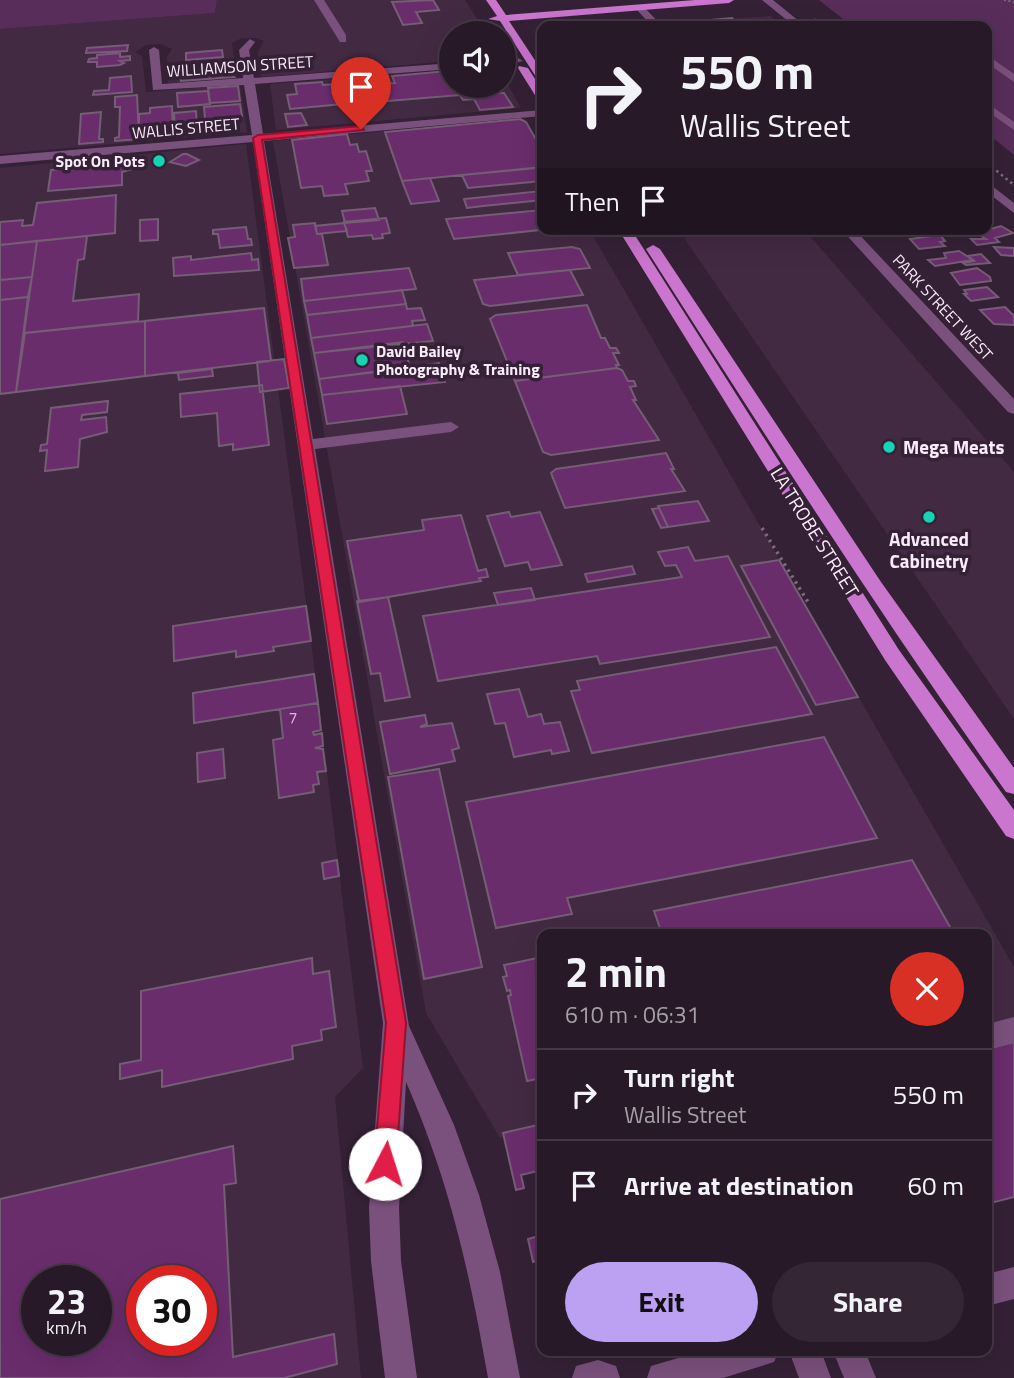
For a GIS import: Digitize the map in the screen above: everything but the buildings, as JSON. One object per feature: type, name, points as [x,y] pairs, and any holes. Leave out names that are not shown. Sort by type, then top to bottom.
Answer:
[{"type":"main road","points":[[480,0],[537,70]]},
{"type":"main road","points":[[491,0],[497,21]]},
{"type":"main road","points":[[638,6],[695,0]]},
{"type":"main road","points":[[496,17],[729,0]]},
{"type":"main road","points":[[516,58],[537,90]]},
{"type":"main road","points":[[518,61],[530,60]]},
{"type":"main road","name":"LA TROBE STREET","points":[[628,235],[892,654],[1014,829]]},
{"type":"main road","name":"LA TROBE STREET","points":[[644,235],[804,483],[947,695],[1014,785]]},
{"type":"street","points":[[319,0],[324,13],[343,40]]},
{"type":"street","points":[[769,1],[786,0]]},
{"type":"street","points":[[769,1],[794,21]]},
{"type":"street","points":[[638,6],[652,21]]},
{"type":"street","points":[[250,42],[244,50],[396,1023],[384,1208],[386,1261],[401,1378]]},
{"type":"street","name":"WILLIAMSON STREET","points":[[154,50],[157,88],[439,67]]},
{"type":"street","points":[[992,57],[1001,56]]},
{"type":"street","points":[[992,61],[1014,79]]},
{"type":"street","points":[[992,110],[1014,127]]},
{"type":"street","name":"WALLIS STREET","points":[[0,160],[537,113]]},
{"type":"street","points":[[992,190],[1014,209]]},
{"type":"street","name":"PARK STREET WEST","points":[[853,235],[1014,409]]},
{"type":"street","points":[[306,445],[451,427]]},
{"type":"street","points":[[396,1023],[447,1142],[467,1201],[483,1265],[504,1378]]},
{"type":"street","points":[[992,1036],[1014,1030]]},
{"type":"street","points":[[992,1289],[1014,1283]]},
{"type":"street","points":[[663,1378],[744,1356]]},
{"type":"street","points":[[807,1356],[815,1378]]},
{"type":"street","points":[[851,1356],[860,1378]]},
{"type":"street","points":[[588,1378],[604,1378]]},
{"type":"path","points":[[1004,0],[1014,2]]},
{"type":"path","points":[[992,167],[1014,185]]},
{"type":"path","points":[[762,528],[808,602]]},
{"type":"shaded area","points":[[0,0],[217,0],[215,13],[0,29]]},
{"type":"shaded area","points":[[217,0],[465,0],[478,21],[439,21],[439,62],[261,77],[258,52],[264,41],[256,38],[242,38],[232,43],[237,78],[168,83],[167,56],[172,49],[161,44],[146,45],[135,52],[142,56],[146,92],[240,85],[247,132],[0,154],[0,29],[215,13]]},
{"type":"shaded area","points":[[819,0],[1014,0],[1014,155],[992,137],[992,21],[846,21]]},
{"type":"shaded area","points":[[770,16],[776,21],[700,21]]},
{"type":"shaded area","points":[[439,71],[439,98],[515,98],[521,108],[276,130],[270,84]]},
{"type":"shaded area","points":[[524,119],[537,141],[537,235],[592,235],[1014,967],[1014,1018],[992,1024],[992,929],[537,929],[537,1130],[500,1138],[426,1013],[273,141]]},
{"type":"shaded area","points":[[246,144],[363,1068],[335,1097],[361,1378],[0,1378],[0,168]]},
{"type":"shaded area","points":[[682,235],[809,235],[1014,472],[1014,719]]},
{"type":"place","name":"Spot On Pots","points":[[159,161]]},
{"type":"place","name":"David Bailey Photography & Training","points":[[362,360]]},
{"type":"place","name":"Mega Meats","points":[[889,447]]},
{"type":"place","name":"Advanced Cabinetry","points":[[929,517]]},
{"type":"route","points":[[361,129],[258,138],[396,1023],[385,1164]]}]
